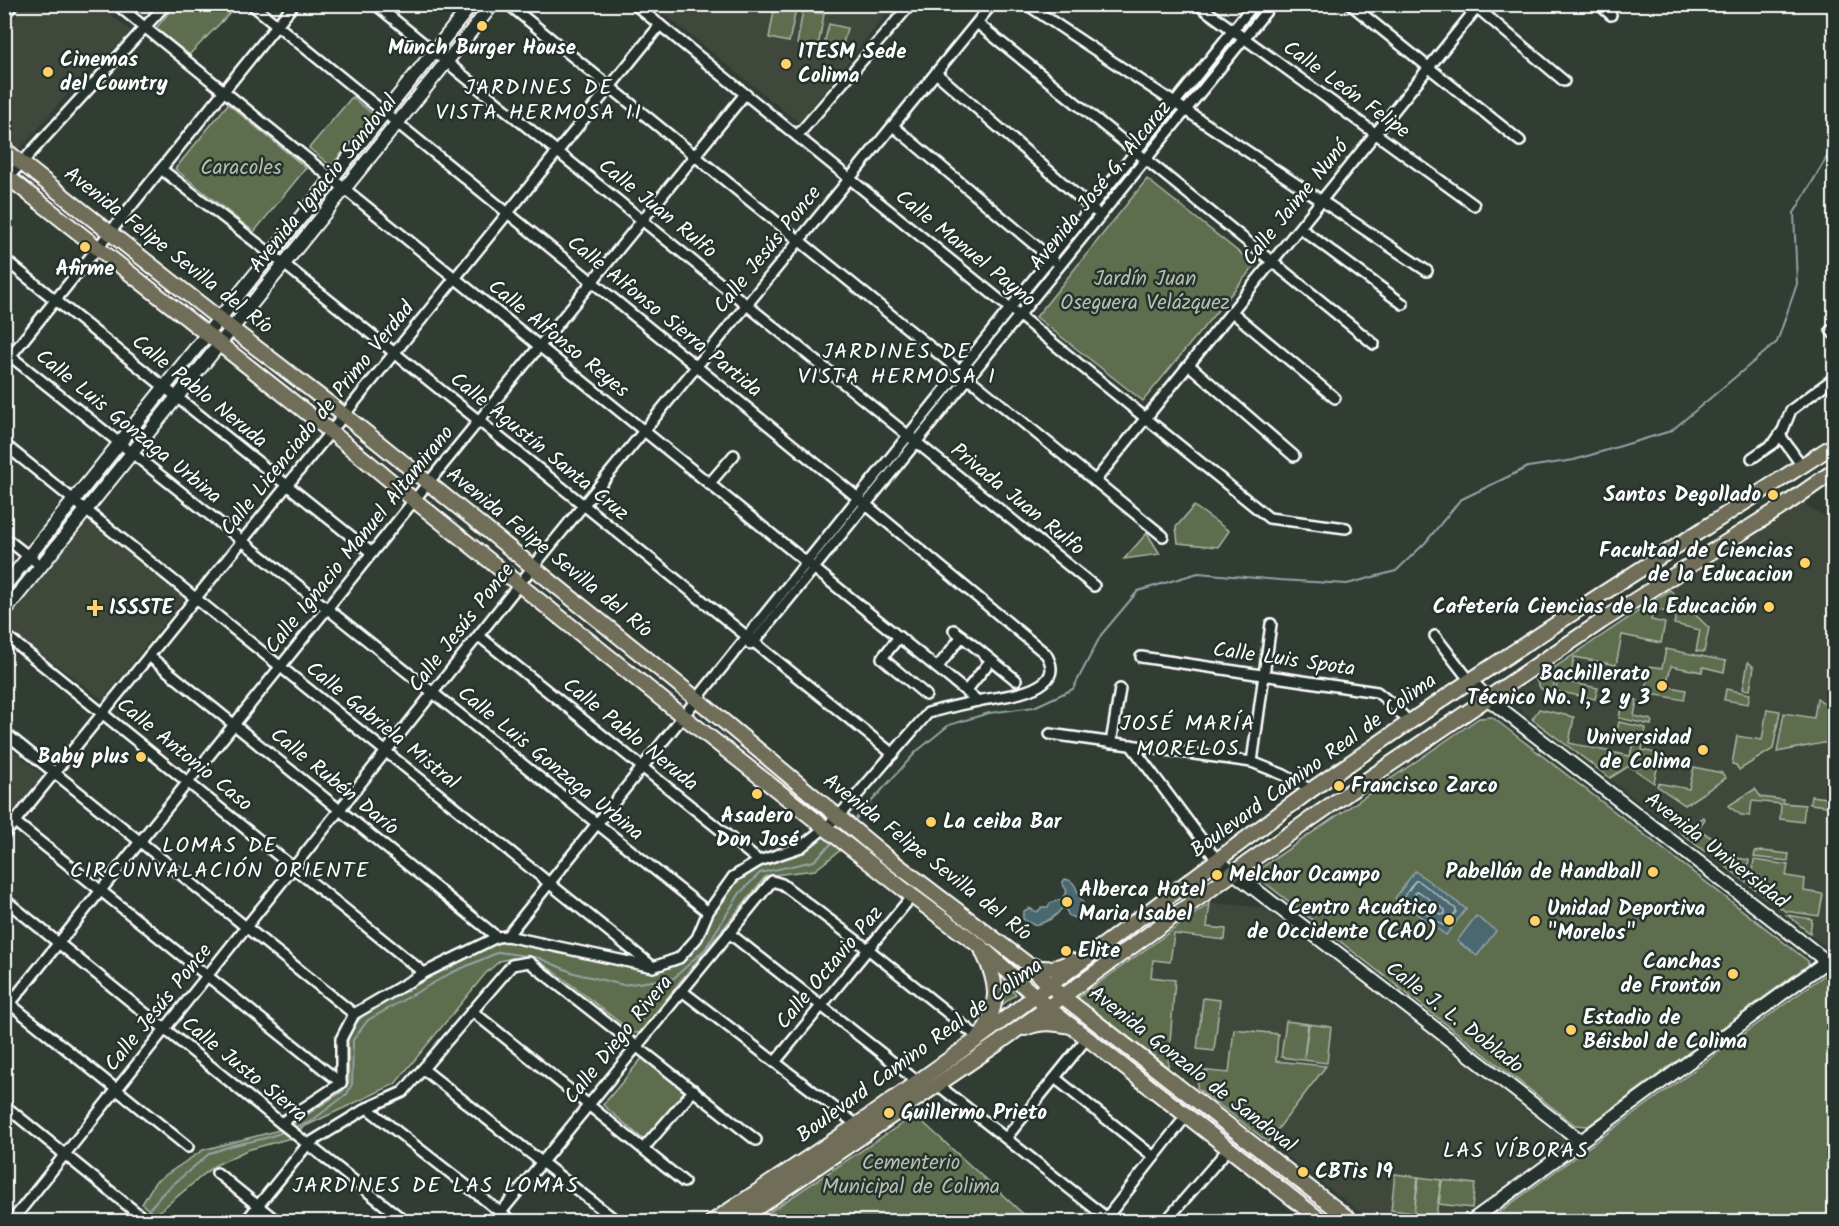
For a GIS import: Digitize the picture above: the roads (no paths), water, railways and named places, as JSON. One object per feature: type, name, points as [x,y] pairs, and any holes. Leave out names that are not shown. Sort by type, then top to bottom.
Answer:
[{"type":"main road","name":"Avenida Ignacio Sandoval","points":[[4,587],[472,4]]},
{"type":"main road","name":"Avenida Ignacio Sandoval","points":[[4,612],[493,4]]},
{"type":"main road","name":"Avenida Felipe Sevilla del Río","points":[[4,149],[344,415],[698,700],[856,832],[1026,963],[1062,996]]},
{"type":"main road","name":"Avenida Felipe Sevilla del Río","points":[[6,177],[330,431],[684,717],[912,896],[981,947],[1047,1007]]},
{"type":"main road","name":"Boulevard Camino Real de Colima","points":[[712,1221],[918,1082],[1311,789],[1588,603],[1834,445]]},
{"type":"main road","name":"Boulevard Camino Real de Colima","points":[[736,1221],[938,1085],[1358,786],[1602,621],[1834,471]]},
{"type":"main road","points":[[1686,539],[1699,560]]},
{"type":"main road","points":[[1588,603],[1602,621]]},
{"type":"main road","name":"Avenida Universidad","points":[[1470,681],[1488,699],[1831,964]]},
{"type":"main road","points":[[1345,767],[1358,786]]},
{"type":"main road","name":"Calle J. L. Doblado","points":[[1217,860],[1581,1141]]},
{"type":"main road","points":[[1026,963],[1039,968],[1051,969],[1062,966],[1106,943]]},
{"type":"main road","points":[[980,1037],[992,1016],[995,986],[993,973],[981,947]]},
{"type":"main road","points":[[1470,1221],[1831,964]]},
{"type":"main road","name":"Avenida Gonzalo de Sandoval","points":[[1062,996],[1353,1221]]},
{"type":"main road","name":"Avenida Gonzalo de Sandoval","points":[[1047,1007],[1323,1221]]},
{"type":"main road","points":[[1002,1040],[1035,1023],[1050,1022],[1073,1027]]},
{"type":"main road","points":[[1174,1105],[1185,1091]]},
{"type":"main road","points":[[1283,1190],[1295,1177]]},
{"type":"street","points":[[4,15],[13,4]]},
{"type":"street","name":"Calle Alfonso Reyes","points":[[116,4],[978,701]]},
{"type":"street","points":[[6,177],[166,4]]},
{"type":"street","name":"Calle Alfonso Sierra Partida","points":[[251,4],[862,501],[1046,654],[1051,662],[1051,673],[1044,682],[1034,688],[978,701]]},
{"type":"street","points":[[7,357],[56,300],[294,4]]},
{"type":"street","name":"Calle Juan Rulfo","points":[[375,4],[913,438]]},
{"type":"street","points":[[508,4],[1163,536]]},
{"type":"street","name":"Calle Manuel Payno","points":[[634,4],[1269,518],[1346,528]]},
{"type":"street","points":[[797,136],[911,4]]},
{"type":"street","name":"Calle Jesús Ponce","points":[[11,1221],[520,585],[532,567],[992,4]]},
{"type":"street","points":[[1026,4],[1427,271]]},
{"type":"street","name":"Calle León Felipe","points":[[1197,4],[1474,205]]},
{"type":"street","name":"Avenida José G. Alcaraz","points":[[502,936],[549,884],[736,651],[751,639],[913,438],[960,371],[1254,4]]},
{"type":"street","name":"Avenida José G. Alcaraz","points":[[913,438],[969,378],[1272,4]]},
{"type":"street","points":[[1350,4],[1520,141]]},
{"type":"street","points":[[1599,4],[1611,15]]},
{"type":"street","points":[[1477,6],[1564,81]]},
{"type":"street","name":"Calle Jaime Nunó","points":[[1095,481],[1477,6]]},
{"type":"street","points":[[977,23],[1374,344]]},
{"type":"street","name":"Calle Licenciado de Primo Verdad","points":[[4,835],[660,25]]},
{"type":"street","points":[[936,73],[1101,215]]},
{"type":"street","name":"Calle Ignacio Manuel Altamirano","points":[[6,1005],[59,943],[414,500],[745,94]]},
{"type":"street","points":[[893,126],[1060,266]]},
{"type":"street","name":"Calle Agustín Santa Cruz","points":[[161,169],[284,264],[893,754]]},
{"type":"street","points":[[1300,228],[1403,304]]},
{"type":"street","name":"Calle Pablo Neruda","points":[[4,259],[372,553]]},
{"type":"street","points":[[1232,312],[1335,398]]},
{"type":"street","name":"Calle Luis Gonzaga Urbina","points":[[7,357],[120,443],[708,912]]},
{"type":"street","points":[[1189,365],[1294,456]]},
{"type":"street","points":[[1752,458],[1774,443],[1791,410],[1834,378]]},
{"type":"street","points":[[1780,435],[1802,466]]},
{"type":"street","name":"Privada Juan Rulfo","points":[[913,438],[1094,586]]},
{"type":"street","name":"Calle Gabriela Mistral","points":[[4,444],[653,968]]},
{"type":"street","points":[[709,484],[734,455]]},
{"type":"street","points":[[4,537],[41,566]]},
{"type":"street","points":[[1252,762],[1271,624]]},
{"type":"street","points":[[937,668],[958,633],[1016,680]]},
{"type":"street","name":"Calle Antonio Caso","points":[[4,634],[424,973]]},
{"type":"street","name":"Calle Pablo Neruda","points":[[479,636],[759,861]]},
{"type":"street","points":[[1435,636],[1470,681]]},
{"type":"street","points":[[899,637],[882,658],[926,695]]},
{"type":"street","name":"Calle Rubén Darío","points":[[149,656],[340,810],[502,936]]},
{"type":"street","name":"Calle Luis Spota","points":[[1142,657],[1377,692],[1409,722]]},
{"type":"street","points":[[966,691],[991,660]]},
{"type":"street","points":[[1111,743],[1120,689]]},
{"type":"street","points":[[341,1083],[341,1040],[354,1014],[424,973],[502,936],[653,968],[679,958],[697,938],[708,912],[733,877],[759,861],[801,848],[829,831],[908,734],[928,713],[978,701]]},
{"type":"street","points":[[4,732],[354,1014]]},
{"type":"street","points":[[1050,734],[1252,762],[1311,789]]},
{"type":"street","points":[[1131,745],[1217,860]]},
{"type":"street","points":[[15,822],[341,1083]]},
{"type":"street","name":"Calle Diego Rivera","points":[[494,1221],[772,881],[782,884],[868,950]]},
{"type":"street","name":"Calle Octavio Paz","points":[[775,1062],[912,896]]},
{"type":"street","name":"Calle Justo Sierra","points":[[4,899],[282,1124],[406,1221]]},
{"type":"street","points":[[729,933],[918,1082]]},
{"type":"street","points":[[868,950],[980,1037]]},
{"type":"street","points":[[245,1221],[259,1206],[304,1141],[403,1092],[513,965],[521,963],[529,962],[756,1140]]},
{"type":"street","points":[[682,991],[856,1125]]},
{"type":"street","points":[[6,1005],[188,1147]]},
{"type":"street","points":[[472,1011],[684,1182]]},
{"type":"street","points":[[1006,1138],[1087,1038]]},
{"type":"street","points":[[423,1069],[618,1221]]},
{"type":"street","points":[[1054,1078],[1154,1157]]},
{"type":"street","points":[[282,1124],[341,1083]]},
{"type":"street","points":[[938,1085],[1110,1219],[1187,1115]]},
{"type":"street","points":[[643,1149],[694,1090]]},
{"type":"street","points":[[4,1106],[148,1221]]},
{"type":"street","points":[[367,1108],[513,1221]]},
{"type":"street","points":[[1165,1221],[1229,1148]]},
{"type":"street","points":[[217,1173],[278,1221]]},
{"type":"water","points":[[1415,871],[1466,909],[1446,935],[1395,898]]},
{"type":"water","name":"Alberca Hotel Maria Isabel","points":[[1065,879],[1074,883],[1084,904],[1085,912],[1081,917],[1069,916],[1065,908],[1062,908],[1053,917],[1038,924],[1034,925],[1023,919],[1025,910],[1029,908],[1037,912],[1042,907],[1048,907],[1050,903],[1062,899],[1067,891],[1062,883]]},
{"type":"water","points":[[1476,916],[1496,931],[1477,956],[1457,941]]},
{"type":"waterway","points":[[853,822],[917,751],[949,725],[989,713],[1034,707],[1073,689],[1101,635],[1138,591],[1198,573],[1347,584],[1396,571],[1425,543],[1460,500],[1528,467],[1574,460],[1671,431],[1777,342],[1797,284],[1794,213],[1834,145]]},
{"type":"waterway","points":[[294,1128],[310,1122],[347,1094],[352,1084],[353,1040],[368,1020],[451,973],[499,952],[539,958],[574,973],[623,985],[674,978],[705,949],[740,893],[760,873],[814,861],[834,841]]},
{"type":"waterway","points":[[145,1214],[163,1193],[210,1153],[286,1131]]},
{"type":"place","name":"Mūnch Burger House","points":[[482,26]]},
{"type":"place","name":"ITESM Sede Colima","points":[[786,64]]},
{"type":"place","name":"Cinemas del Country","points":[[48,72]]},
{"type":"place","name":"Afirme","points":[[85,247]]},
{"type":"place","name":"Santos Degollado","points":[[1773,495]]},
{"type":"place","name":"Facultad de Ciencias de la Educacion","points":[[1805,563]]},
{"type":"place","name":"Cafetería Ciencias de la Educación","points":[[1769,607]]},
{"type":"place","name":"ISSSTE","points":[[95,608]]},
{"type":"place","name":"Bachillerato Técnico No. 1, 2 y 3","points":[[1662,686]]},
{"type":"place","name":"Universidad de Colima","points":[[1703,750]]},
{"type":"place","name":"Baby plus","points":[[141,757]]},
{"type":"place","name":"Francisco Zarco","points":[[1339,786]]},
{"type":"place","name":"Asadero Don José","points":[[757,794]]},
{"type":"place","name":"La ceiba Bar","points":[[931,822]]},
{"type":"place","name":"Pabellón de Handball","points":[[1653,872]]},
{"type":"place","name":"Melchor Ocampo","points":[[1217,875]]},
{"type":"place","name":"Alberca Hotel Maria Isabel","points":[[1067,902]]},
{"type":"place","name":"Centro Acuático de Occidente (CAO)","points":[[1449,920]]},
{"type":"place","name":"Unidad Deportiva \"Morelos\"","points":[[1535,921]]},
{"type":"place","name":"Elite","points":[[1066,951]]},
{"type":"place","name":"Canchas de Frontón","points":[[1733,974]]},
{"type":"place","name":"Estadio de Béisbol de Colima","points":[[1571,1030]]},
{"type":"place","name":"Guillermo Prieto","points":[[889,1113]]},
{"type":"place","name":"CBTis 19","points":[[1303,1172]]},
{"type":"district","name":"JARDINES DE VISTA HERMOSA II","points":[[539,100]]},
{"type":"district","name":"JARDINES DE VISTA HERMOSA I","points":[[897,364]]},
{"type":"district","name":"JOSÉ MARÍA MORELOS","points":[[1188,736]]},
{"type":"district","name":"LOMAS DE CIRCUNVALACIÓN ORIENTE","points":[[220,858]]},
{"type":"district","name":"LAS VÍBORAS","points":[[1516,1151]]},
{"type":"district","name":"JARDINES DE LAS LOMAS","points":[[436,1186]]},
{"type":"park label","name":"Caracoles","points":[[241,168]]},
{"type":"park label","name":"Jardín Juan Oseguera Velázquez","points":[[1145,291]]},
{"type":"park label","name":"Cementerio Municipal de Colima","points":[[911,1175]]}]
